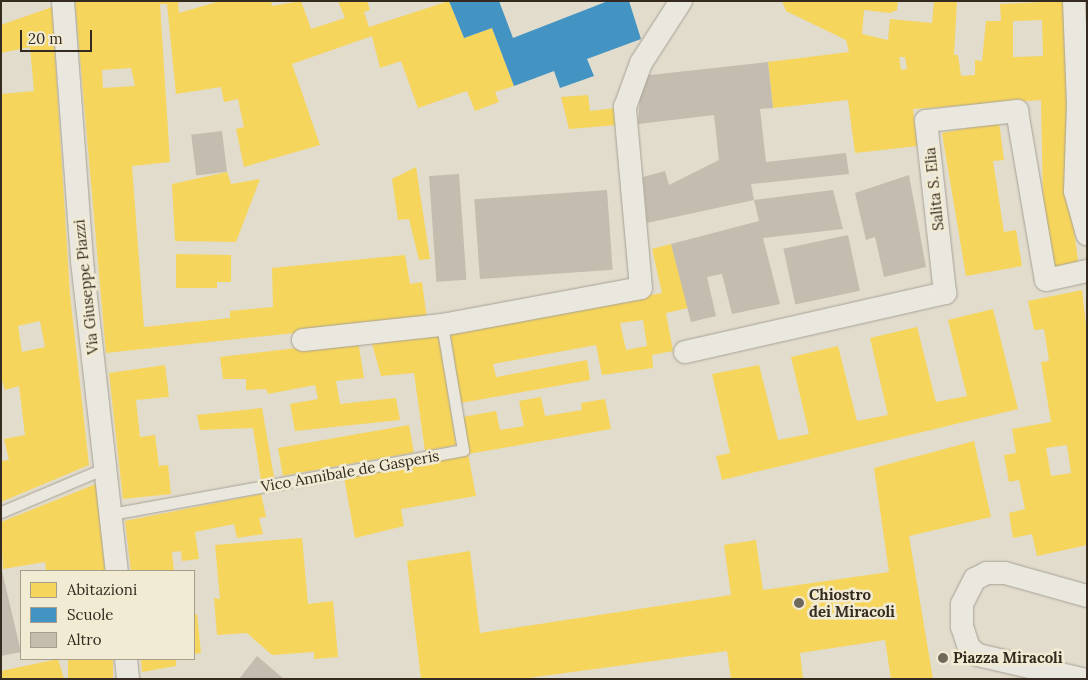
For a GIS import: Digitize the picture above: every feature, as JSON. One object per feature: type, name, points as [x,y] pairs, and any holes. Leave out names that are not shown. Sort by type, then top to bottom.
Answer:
[{"type":"street","name":"Via Giuseppe Piazzi","points":[[64,1],[82,261],[117,570]]},
{"type":"street","points":[[303,340],[442,325],[641,288],[625,107],[641,63],[682,1]]},
{"type":"street","points":[[1074,1],[1078,105],[1075,191],[1087,234]]},
{"type":"street","name":"Salita S. Elia","points":[[685,352],[946,293],[926,121],[1017,111],[1046,280],[1087,271]]},
{"type":"street","points":[[1082,679],[978,655],[969,648],[962,627],[962,604],[975,579],[987,573],[1005,573],[1087,596]]},
{"type":"street","points":[[126,660],[128,679]]},
{"type":"lane","name":"Vico Annibale de Gasperis","points":[[111,514],[463,450],[442,325]]},
{"type":"lane","points":[[1,512],[105,468]]},
{"type":"building: Abitazioni","points":[[75,1],[184,1],[178,3],[179,13],[220,1],[271,1],[272,6],[301,1],[311,29],[345,18],[338,1],[367,1],[370,10],[364,12],[369,27],[449,1],[464,38],[492,28],[514,86],[495,92],[499,102],[475,111],[467,91],[418,108],[401,61],[380,68],[372,36],[292,64],[320,145],[244,167],[236,129],[244,127],[238,99],[224,102],[221,87],[176,94],[167,4],[160,4],[170,162],[132,166],[144,327],[230,318],[230,311],[273,307],[272,268],[405,255],[410,284],[422,282],[427,319],[106,353]],"holes":[[[131,68],[135,86],[103,88],[102,70]]]},
{"type":"building: Abitazioni","points":[[782,1],[898,1],[897,10],[890,13],[864,10],[862,34],[888,40],[890,19],[932,23],[934,1],[957,1],[954,55],[958,55],[961,76],[975,75],[975,60],[982,61],[986,21],[1001,21],[1000,4],[1066,1],[1067,182],[1079,267],[1056,272],[1043,205],[1041,100],[913,109],[917,146],[855,153],[848,100],[773,108],[768,62],[849,52],[846,40],[786,11]],"holes":[[[1042,20],[1043,56],[1013,57],[1013,21]],[[899,57],[905,57],[907,69],[901,70]]]},
{"type":"building: Abitazioni","points":[[52,7],[70,295],[89,465],[1,502],[1,461],[9,460],[4,439],[25,435],[19,386],[5,390],[1,377],[1,94],[34,91],[30,47],[1,53],[1,25]],"holes":[[[40,321],[45,347],[22,352],[18,326]]]},
{"type":"building: Abitazioni","points":[[588,95],[590,111],[616,108],[617,125],[569,129],[561,97]]},
{"type":"building: Abitazioni","points":[[999,122],[1004,160],[993,161],[1004,232],[1016,230],[1022,266],[966,276],[942,133]]},
{"type":"building: Abitazioni","points":[[416,167],[430,259],[419,260],[409,219],[398,220],[392,179]]},
{"type":"building: Abitazioni","points":[[227,172],[231,184],[260,179],[236,242],[175,241],[172,184]]},
{"type":"building: Abitazioni","points":[[671,244],[688,308],[666,313],[673,351],[652,355],[653,368],[602,375],[596,345],[493,364],[496,377],[587,360],[590,380],[460,403],[450,331],[662,293],[652,249]],"holes":[[[643,320],[647,346],[626,350],[620,323]]]},
{"type":"building: Abitazioni","points":[[176,254],[231,255],[231,282],[217,282],[217,288],[176,288]]},
{"type":"building: Abitazioni","points":[[1082,290],[1087,334],[1087,545],[1037,556],[1032,534],[1013,538],[1009,513],[1025,509],[1019,480],[1009,482],[1004,455],[1016,453],[1012,429],[1051,422],[1041,362],[1049,361],[1044,329],[1034,330],[1028,301]],"holes":[[[1067,445],[1071,473],[1051,476],[1046,448]]]},
{"type":"building: Abitazioni","points":[[993,309],[1018,409],[722,480],[716,456],[730,453],[712,374],[759,365],[778,440],[809,434],[791,357],[838,346],[857,421],[888,415],[870,338],[917,327],[936,402],[967,396],[948,320]]},
{"type":"building: Abitazioni","points":[[438,331],[456,445],[425,451],[414,373],[381,376],[371,340]]},
{"type":"building: Abitazioni","points":[[358,341],[364,378],[336,381],[340,404],[396,398],[400,420],[295,431],[290,404],[318,399],[315,385],[268,394],[266,389],[246,390],[246,379],[223,379],[220,357]]},
{"type":"building: Abitazioni","points":[[165,365],[169,397],[136,400],[140,437],[155,435],[159,466],[168,465],[171,494],[123,499],[109,373]]},
{"type":"building: Abitazioni","points":[[541,397],[545,416],[582,410],[581,403],[605,399],[611,429],[468,454],[462,417],[496,411],[500,430],[524,426],[519,401]]},
{"type":"building: Abitazioni","points":[[262,408],[274,477],[261,480],[253,428],[200,430],[197,415]]},
{"type":"building: Abitazioni","points":[[409,425],[414,453],[283,476],[278,448]]},
{"type":"building: Abitazioni","name":"Chiostro dei Miracoli","points":[[974,441],[991,517],[909,536],[933,679],[891,679],[885,640],[800,653],[803,679],[731,679],[727,651],[521,679],[421,679],[407,561],[470,551],[480,633],[731,595],[724,545],[756,540],[763,590],[889,572],[874,468]]},
{"type":"building: Abitazioni","points":[[468,454],[476,496],[401,509],[404,526],[355,538],[344,477]]},
{"type":"building: Abitazioni","points":[[96,484],[105,570],[46,570],[45,562],[3,569],[1,522]]},
{"type":"building: Abitazioni","points":[[261,494],[266,517],[259,518],[263,534],[237,538],[234,524],[195,532],[199,559],[182,561],[181,551],[172,552],[174,570],[131,570],[125,521]]},
{"type":"building: Abitazioni","points":[[302,538],[308,604],[333,601],[338,657],[314,659],[314,652],[272,655],[247,633],[217,635],[214,598],[220,599],[215,545]]},
{"type":"building: Abitazioni","points":[[197,614],[201,653],[195,654],[195,615]]},
{"type":"building: Abitazioni","points":[[58,660],[64,679],[1,679],[1,671]]},
{"type":"building: Abitazioni","points":[[68,660],[113,660],[113,679],[68,679]]},
{"type":"building: Abitazioni","points":[[141,660],[176,660],[176,666],[142,672]]},
{"type":"building: Scuole","points":[[449,1],[499,1],[513,38],[608,1],[629,1],[641,39],[587,59],[594,76],[560,88],[554,71],[514,86],[492,28],[464,38]]},
{"type":"building: Altro","points":[[768,62],[773,108],[760,109],[766,162],[846,153],[849,174],[751,184],[754,200],[647,223],[643,177],[665,171],[669,185],[719,160],[714,115],[638,124],[641,76]]},
{"type":"building: Altro","points":[[222,131],[227,172],[196,175],[191,135]]},
{"type":"building: Altro","points":[[459,174],[466,280],[436,282],[429,176]]},
{"type":"building: Altro","points":[[909,175],[926,267],[884,277],[875,237],[866,240],[855,193]]},
{"type":"building: Altro","points":[[607,190],[613,270],[480,279],[474,199]]},
{"type":"building: Altro","points":[[833,190],[843,229],[763,238],[780,304],[732,314],[722,274],[707,277],[716,316],[691,322],[671,244],[759,221],[754,200]]},
{"type":"building: Altro","points":[[848,235],[860,291],[795,304],[783,249]]},
{"type":"building: Altro","points":[[1,567],[20,652],[1,656]]},
{"type":"building: Altro","points":[[257,656],[284,679],[239,679]]},
{"type":"place","name":"Chiostro dei Miracoli","points":[[799,603]]},
{"type":"place","name":"Piazza Miracoli","points":[[943,658]]}]
